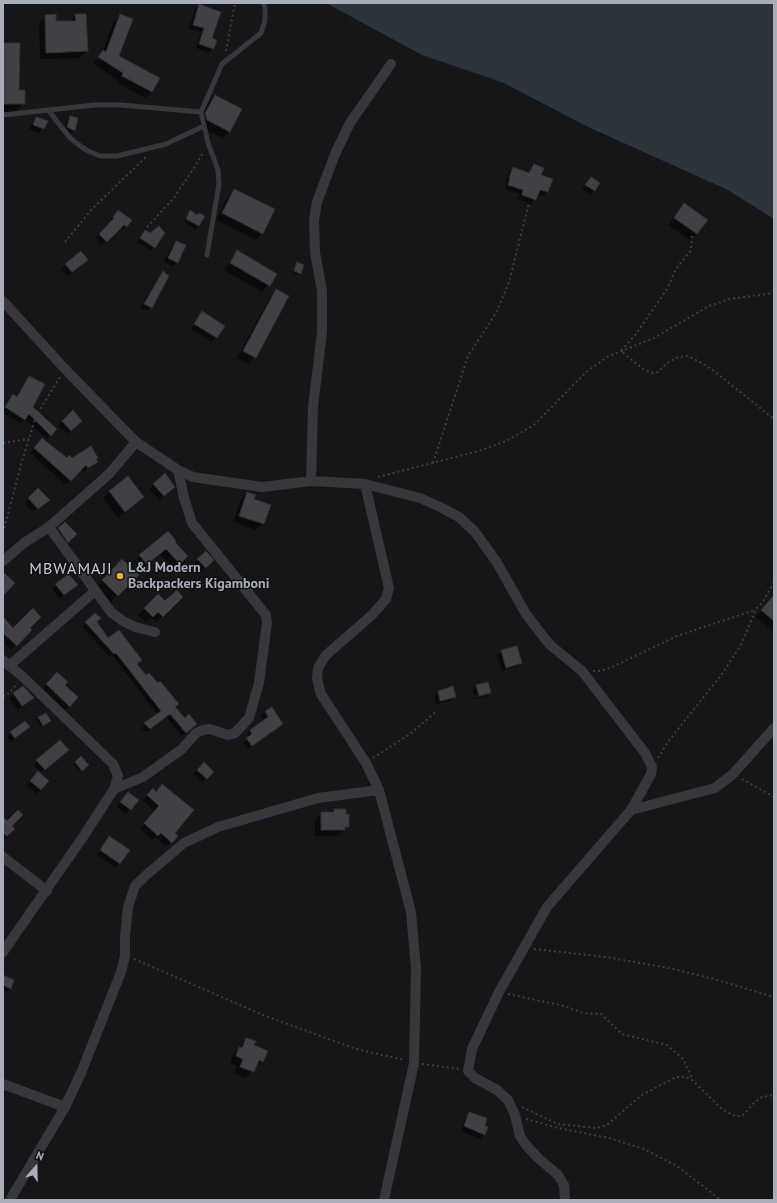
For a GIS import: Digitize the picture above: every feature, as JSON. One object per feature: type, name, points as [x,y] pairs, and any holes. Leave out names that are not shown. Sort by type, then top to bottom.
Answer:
[{"type":"street","points":[[311,480],[313,407],[322,332],[322,291],[315,252],[314,228],[317,202],[335,154],[350,123],[391,64]]},
{"type":"street","points":[[3,301],[65,369],[136,442],[178,470],[193,477],[262,487],[311,480],[365,484],[420,498],[459,517],[475,532],[496,561],[526,614],[549,644],[582,671],[637,740],[652,767],[651,774],[631,810],[547,907],[499,992],[472,1050],[468,1071],[475,1078],[497,1090],[508,1100],[515,1115],[520,1136],[526,1145],[558,1176],[564,1185],[565,1200]]},
{"type":"street","points":[[3,561],[24,543],[49,527],[108,474],[136,442]]},
{"type":"street","points":[[114,789],[143,777],[182,748],[196,733],[210,729],[228,735],[235,733],[249,718],[259,683],[267,622],[266,615],[192,523],[184,498],[178,470]]},
{"type":"street","points":[[365,484],[389,588],[386,599],[372,615],[326,655],[318,668],[317,679],[321,694],[366,763],[379,790],[411,912],[416,969],[414,1063],[384,1200]]},
{"type":"street","points":[[49,527],[111,612],[134,627],[155,632]]},
{"type":"street","points":[[3,952],[47,891],[114,789],[118,776],[113,764],[23,677],[6,663],[95,591]]},
{"type":"street","points":[[631,810],[715,788],[734,774],[774,728]]},
{"type":"street","points":[[10,1200],[65,1107],[110,1000],[125,956],[125,936],[128,907],[135,886],[157,864],[184,843],[218,827],[318,798],[379,790]]},
{"type":"street","points":[[3,856],[47,891]]},
{"type":"street","points":[[3,1084],[65,1107]]},
{"type":"lane","points":[[207,255],[219,184],[218,170],[208,143],[201,112],[222,64],[261,32],[265,20],[265,7],[263,3]]},
{"type":"lane","points":[[3,115],[94,105],[121,105],[201,112]]},
{"type":"lane","points":[[48,110],[71,139],[86,150],[100,156],[117,156],[166,144],[204,126]]},
{"type":"path","points":[[222,64],[228,44],[235,3]]},
{"type":"path","points":[[147,227],[173,199],[194,168],[208,143]]},
{"type":"path","points":[[65,242],[102,199],[132,172],[155,147]]},
{"type":"path","points":[[432,463],[468,356],[496,313],[509,282],[529,203]]},
{"type":"path","points":[[621,351],[636,334],[667,289],[676,269],[692,250],[692,236]]},
{"type":"path","points":[[365,484],[377,478],[482,450],[506,441],[534,425],[586,373],[608,357],[654,338],[709,306],[736,297],[774,293]]},
{"type":"path","points":[[621,351],[643,369],[652,373],[658,372],[667,363],[678,357],[687,356],[694,359],[714,371],[774,419]]},
{"type":"path","points":[[3,533],[36,416],[65,369]]},
{"type":"path","points":[[3,443],[29,439]]},
{"type":"path","points":[[652,767],[667,742],[726,668],[741,645],[756,609],[762,603],[774,582]]},
{"type":"path","points":[[582,671],[600,672],[677,636],[756,609]]},
{"type":"path","points":[[3,696],[6,696],[23,677]]},
{"type":"path","points":[[366,763],[410,734],[437,711]]},
{"type":"path","points":[[734,774],[774,796]]},
{"type":"path","points":[[523,949],[548,949],[669,968],[714,979],[774,997]]},
{"type":"path","points":[[125,956],[263,1015],[356,1049],[414,1063],[468,1071]]},
{"type":"path","points":[[499,992],[564,1006],[583,1013],[602,1014],[622,1034],[667,1045],[683,1059],[692,1080]]},
{"type":"path","points":[[508,1100],[558,1124],[596,1128],[607,1125],[642,1095],[676,1077],[686,1077],[692,1080],[723,1110],[735,1116],[742,1116],[754,1103],[762,1098],[774,1094]]},
{"type":"path","points":[[515,1115],[546,1125],[609,1138],[644,1149],[677,1166],[721,1200]]},
{"type":"shaded area","points":[[326,3],[774,3],[774,219],[728,190],[586,126],[504,83],[422,55]]},
{"type":"building","points":[[199,4],[221,12],[212,38],[217,40],[214,49],[199,44],[204,28],[193,25]]},
{"type":"building","points":[[56,14],[56,21],[76,21],[75,14],[86,14],[88,51],[46,53],[45,15]]},
{"type":"building","points":[[120,14],[133,19],[119,56],[160,78],[152,92],[122,76],[123,73],[98,57],[103,50],[106,52]]},
{"type":"building","points":[[3,43],[20,43],[19,90],[25,90],[25,104],[3,104]]},
{"type":"building","points":[[215,95],[242,109],[230,132],[207,120],[205,113]]},
{"type":"building","points":[[70,116],[78,118],[75,131],[67,127]]},
{"type":"building","points":[[36,117],[48,121],[44,129],[33,125]]},
{"type":"building","points":[[534,164],[544,168],[541,175],[553,179],[548,192],[540,190],[536,200],[522,195],[523,190],[508,185],[513,167],[529,173]]},
{"type":"building","points":[[591,177],[600,183],[595,191],[585,185]]},
{"type":"building","points":[[234,189],[275,209],[263,234],[222,213]]},
{"type":"building","points":[[684,203],[708,220],[697,234],[674,218]]},
{"type":"building","points":[[118,210],[132,220],[127,227],[124,225],[107,242],[99,234],[114,218],[113,217]]},
{"type":"building","points":[[190,210],[197,215],[199,213],[205,216],[199,226],[186,219]]},
{"type":"building","points":[[159,226],[165,233],[155,248],[140,238],[145,230],[150,233]]},
{"type":"building","points":[[176,241],[186,245],[178,263],[168,258]]},
{"type":"building","points":[[237,250],[277,274],[270,286],[230,263]]},
{"type":"building","points":[[81,251],[88,260],[72,272],[65,264]]},
{"type":"building","points":[[297,262],[304,265],[301,274],[294,271]]},
{"type":"building","points":[[163,271],[169,276],[152,308],[144,304]]},
{"type":"building","points":[[276,289],[289,296],[256,358],[243,351]]},
{"type":"building","points":[[202,311],[225,326],[217,338],[194,324]]},
{"type":"building","points":[[29,376],[45,384],[33,407],[57,429],[51,436],[29,414],[25,420],[5,407],[13,394],[17,397]]},
{"type":"building","points":[[73,410],[82,421],[71,431],[62,421]]},
{"type":"building","points":[[42,438],[67,458],[69,455],[72,458],[91,446],[98,458],[96,459],[98,462],[88,468],[86,465],[71,481],[34,448]]},
{"type":"building","points":[[165,473],[175,487],[164,496],[153,484]]},
{"type":"building","points":[[128,476],[144,497],[125,512],[109,491]]},
{"type":"building","points":[[38,488],[50,500],[38,509],[28,498]]},
{"type":"building","points":[[247,492],[256,495],[254,499],[271,505],[264,524],[239,516]]},
{"type":"building","points":[[65,522],[77,534],[68,543],[58,528]]},
{"type":"building","points":[[168,531],[176,541],[175,542],[188,556],[180,564],[166,549],[147,564],[139,555]]},
{"type":"building","points":[[206,551],[214,560],[206,568],[197,559]]},
{"type":"building","points":[[122,559],[139,575],[118,596],[102,580]]},
{"type":"building","points":[[3,572],[15,583],[3,596]]},
{"type":"building","points":[[69,574],[78,585],[64,595],[55,584]]},
{"type":"building","points":[[177,590],[183,597],[163,617],[158,612],[153,617],[144,608],[158,594],[165,601]]},
{"type":"building","points":[[774,595],[774,621],[761,610]]},
{"type":"building","points":[[33,608],[41,617],[30,628],[32,630],[17,646],[3,633],[3,617],[13,628]]},
{"type":"building","points":[[95,613],[101,618],[97,622],[108,638],[119,630],[142,660],[137,664],[146,675],[149,673],[158,683],[160,681],[179,704],[175,707],[185,718],[189,714],[197,724],[186,733],[170,714],[150,729],[144,723],[161,711],[116,653],[114,654],[85,622]]},
{"type":"building","points":[[517,646],[522,663],[506,668],[501,650]]},
{"type":"building","points":[[57,672],[68,682],[65,685],[78,697],[70,707],[46,684]]},
{"type":"building","points":[[488,682],[491,693],[479,696],[476,685]]},
{"type":"building","points":[[23,686],[34,698],[22,706],[13,693]]},
{"type":"building","points":[[453,686],[456,697],[440,701],[438,691]]},
{"type":"building","points":[[272,707],[283,724],[252,746],[246,738],[252,734],[250,730],[268,717],[265,711]]},
{"type":"building","points":[[46,713],[51,721],[43,726],[38,717]]},
{"type":"building","points":[[25,721],[30,727],[15,738],[10,732]]},
{"type":"building","points":[[60,740],[69,750],[45,770],[36,760]]},
{"type":"building","points":[[81,756],[89,765],[82,771],[75,762]]},
{"type":"building","points":[[204,762],[214,772],[207,779],[197,770]]},
{"type":"building","points":[[38,771],[49,781],[41,790],[30,781]]},
{"type":"building","points":[[162,784],[194,810],[175,833],[178,836],[172,843],[161,833],[158,836],[144,823],[159,806],[147,795],[153,788],[156,792]]},
{"type":"building","points":[[128,792],[139,800],[131,810],[120,802]]},
{"type":"building","points":[[334,809],[346,809],[346,815],[349,814],[349,827],[345,827],[345,830],[321,830],[321,812],[334,812]]},
{"type":"building","points":[[18,810],[23,815],[12,826],[15,829],[7,836],[3,833],[3,817],[7,821]]},
{"type":"building","points":[[109,836],[130,850],[120,864],[100,850]]},
{"type":"building","points":[[3,975],[14,980],[11,989],[3,985]]},
{"type":"building","points":[[246,1038],[256,1041],[254,1045],[268,1051],[263,1062],[259,1060],[254,1072],[240,1067],[243,1059],[236,1056],[239,1047],[242,1048]]},
{"type":"building","points":[[469,1112],[487,1118],[485,1126],[488,1127],[485,1135],[464,1126]]},
{"type":"place","name":"L&J Modern Backpackers Kigamboni","points":[[120,576]]},
{"type":"district","name":"MBWAMAJI","points":[[71,569]]}]
